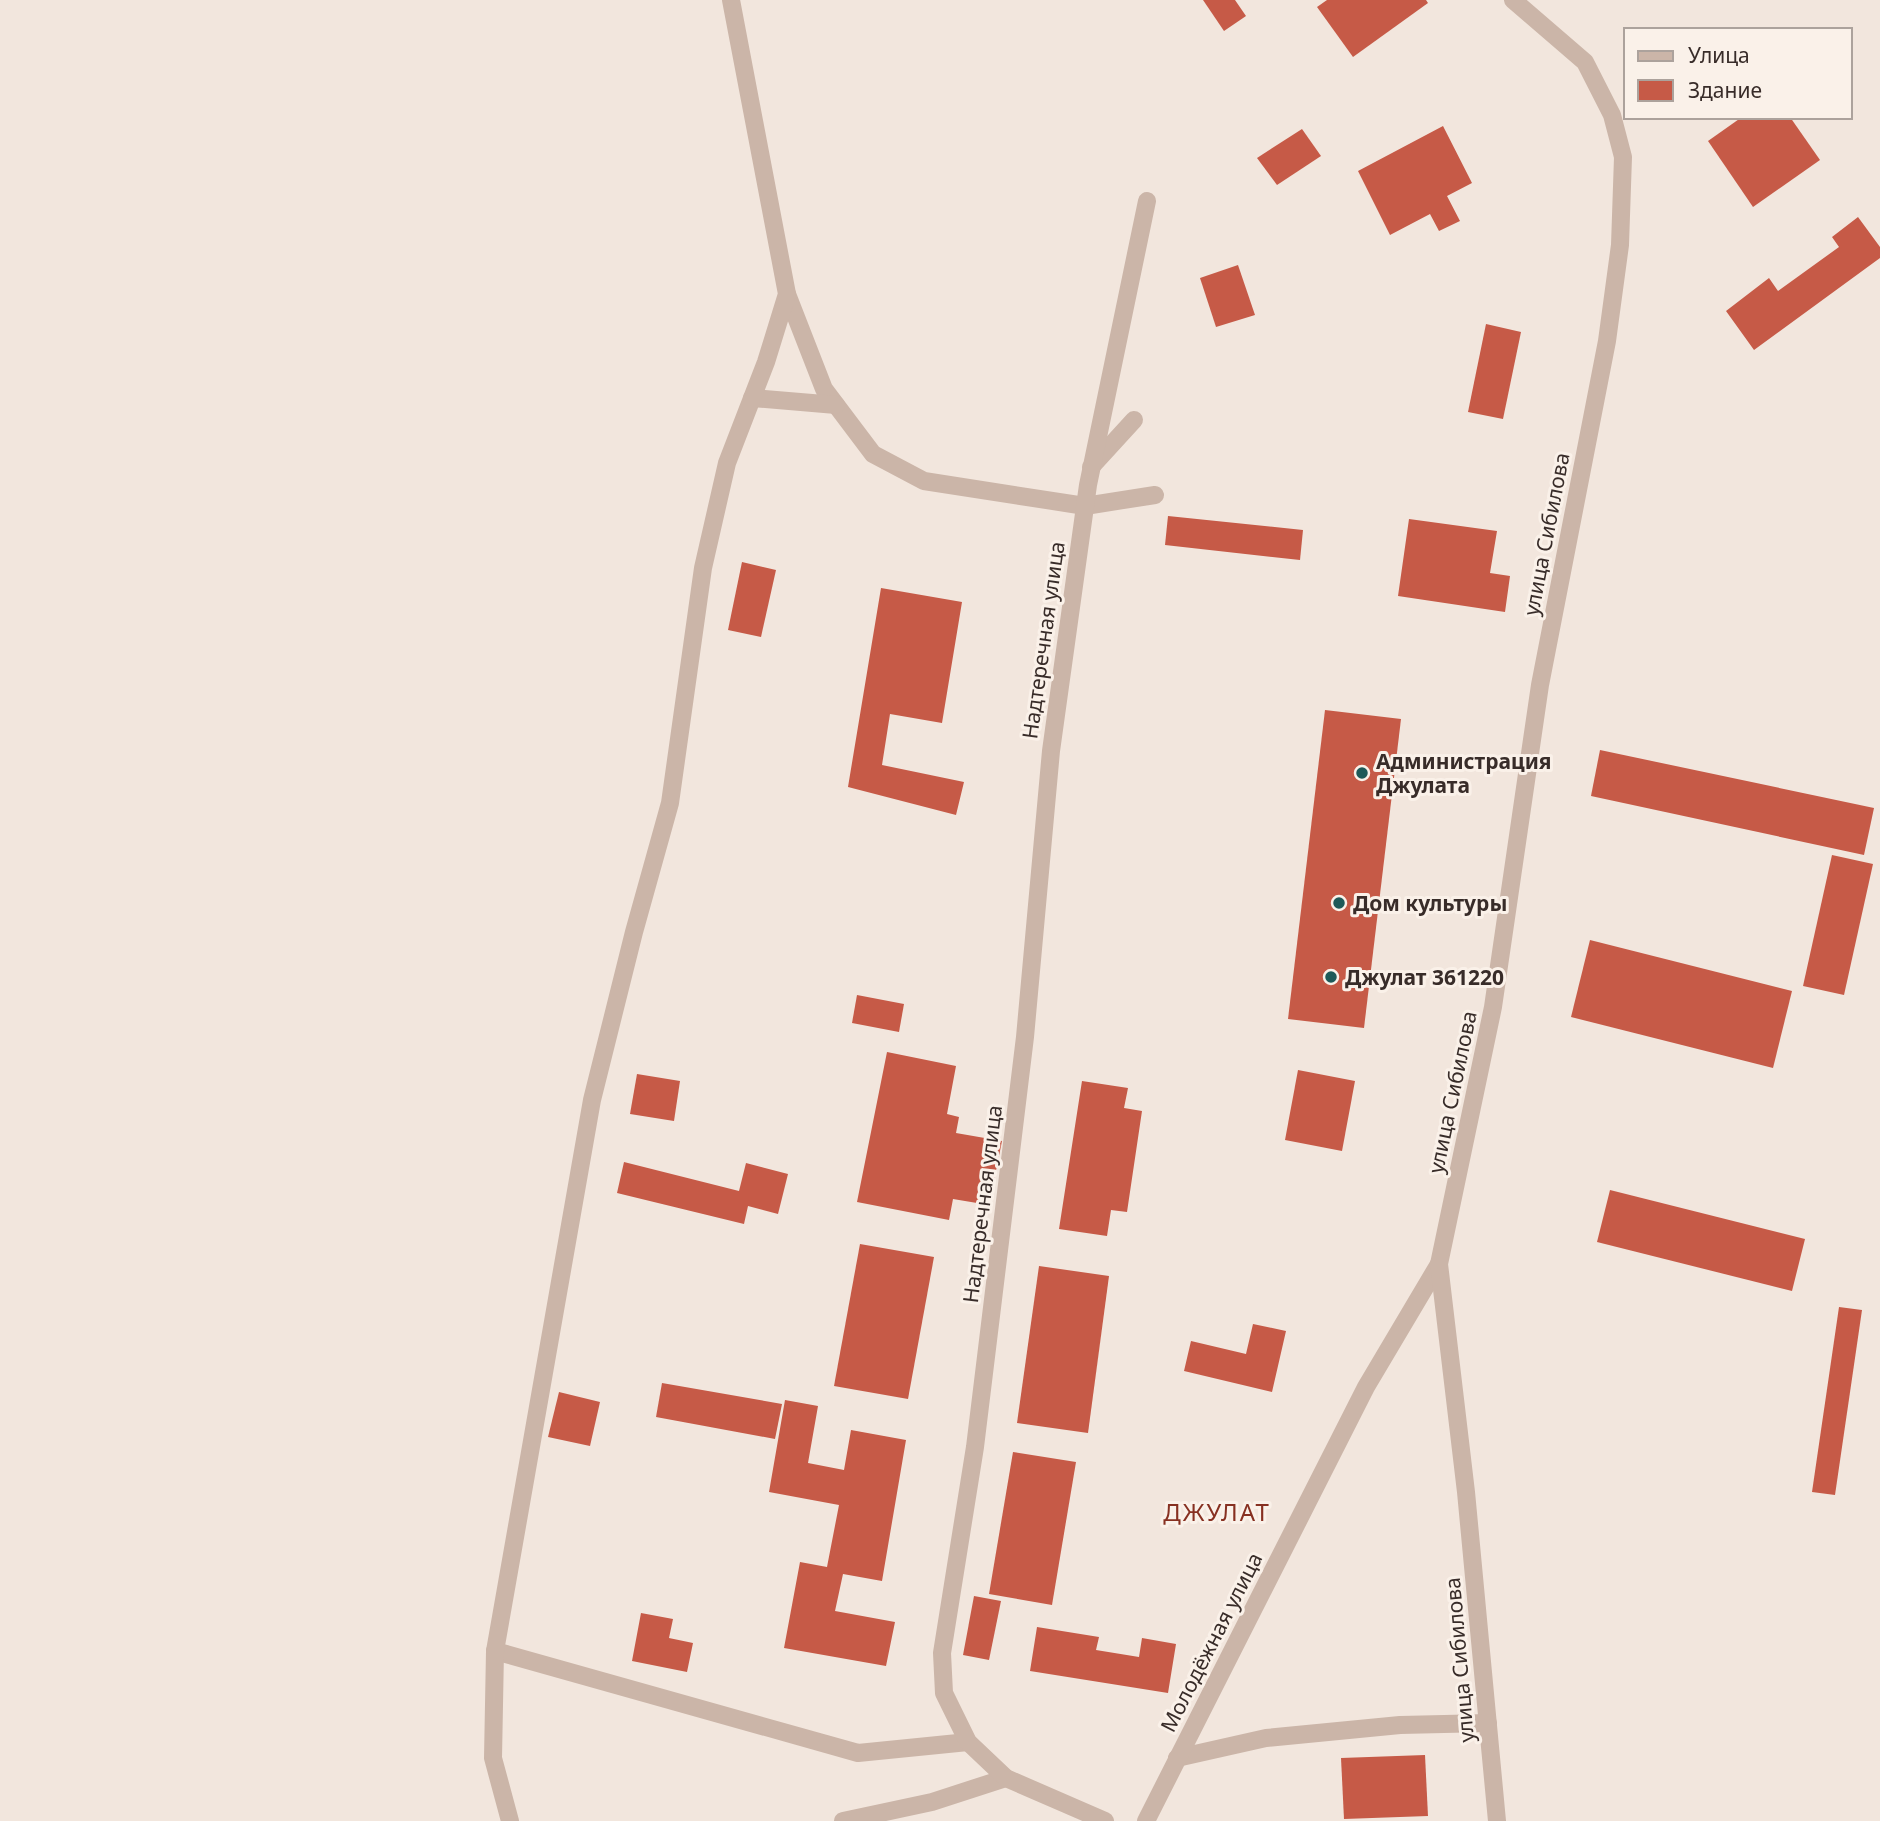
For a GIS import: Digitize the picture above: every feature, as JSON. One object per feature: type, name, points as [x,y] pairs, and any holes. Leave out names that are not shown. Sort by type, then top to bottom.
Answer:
[{"type":"street","points":[[731,0],[787,293],[824,389],[873,454],[924,481],[1085,506],[1155,495]]},
{"type":"street","name":"улица Сибилова","points":[[1497,1821],[1466,1492],[1439,1264],[1493,1007],[1540,685],[1607,341],[1620,245],[1623,158],[1612,115],[1584,62],[1513,0]]},
{"type":"street","name":"Надтеречная улица","points":[[1105,1821],[1006,1778],[968,1742],[944,1693],[942,1653],[977,1433],[1025,1037],[1051,751],[1085,506],[1147,201]]},
{"type":"street","points":[[510,1821],[493,1758],[495,1651],[592,1100],[670,803],[703,568],[727,463],[787,293]]},
{"type":"street","points":[[752,398],[836,405]]},
{"type":"street","points":[[1091,467],[1134,420]]},
{"type":"street","name":"Молодёжная улица","points":[[1146,1821],[1366,1387],[1439,1264]]},
{"type":"street","points":[[495,1651],[859,1753],[968,1742]]},
{"type":"street","points":[[1177,1758],[1266,1738],[1401,1725],[1488,1723]]},
{"type":"street","points":[[843,1821],[932,1802],[1006,1778]]},
{"type":"building","points":[[1203,0],[1235,0],[1246,16],[1224,31]]},
{"type":"building","points":[[1327,0],[1426,0],[1428,3],[1353,57],[1317,7]]},
{"type":"building","points":[[1739,119],[1791,119],[1820,160],[1753,207],[1708,141]]},
{"type":"building","points":[[1443,126],[1472,183],[1447,196],[1460,221],[1439,231],[1430,214],[1390,235],[1358,171]]},
{"type":"building","points":[[1302,129],[1321,156],[1277,185],[1257,158]]},
{"type":"building","points":[[1858,217],[1880,247],[1880,258],[1754,350],[1726,311],[1769,278],[1778,291],[1839,247],[1832,237]]},
{"type":"building","points":[[1238,265],[1255,315],[1216,327],[1200,278]]},
{"type":"building","points":[[1486,324],[1521,332],[1503,419],[1468,412]]},
{"type":"building","points":[[1168,516],[1303,530],[1300,560],[1165,545]]},
{"type":"building","points":[[1409,519],[1497,531],[1490,573],[1510,576],[1505,612],[1398,596]]},
{"type":"building","points":[[742,562],[776,570],[761,637],[728,630]]},
{"type":"building","points":[[881,588],[962,602],[942,723],[890,714],[882,765],[964,782],[956,815],[848,787]]},
{"type":"building","points":[[1325,710],[1401,719],[1364,1028],[1288,1019]]},
{"type":"building","points":[[1600,750],[1874,808],[1864,855],[1591,796]]},
{"type":"building","points":[[1832,855],[1873,864],[1844,995],[1803,986]]},
{"type":"building","points":[[1590,940],[1792,991],[1773,1068],[1571,1017]]},
{"type":"building","points":[[857,995],[904,1004],[899,1032],[852,1023]]},
{"type":"building","points":[[887,1052],[956,1066],[947,1114],[959,1117],[956,1133],[1002,1141],[989,1205],[953,1199],[949,1220],[857,1202]]},
{"type":"building","points":[[1298,1070],[1355,1081],[1342,1151],[1285,1140]]},
{"type":"building","points":[[637,1074],[680,1081],[674,1121],[630,1114]]},
{"type":"building","points":[[1082,1081],[1128,1088],[1124,1108],[1142,1111],[1127,1212],[1111,1210],[1107,1236],[1059,1229]]},
{"type":"building","points":[[624,1162],[739,1191],[746,1163],[788,1174],[778,1214],[748,1206],[744,1224],[617,1193]]},
{"type":"building","points":[[1610,1190],[1805,1239],[1792,1291],[1597,1242]]},
{"type":"building","points":[[860,1244],[934,1257],[908,1399],[834,1386]]},
{"type":"building","points":[[1039,1266],[1109,1276],[1088,1433],[1017,1423]]},
{"type":"building","points":[[1839,1307],[1862,1310],[1835,1495],[1812,1492]]},
{"type":"building","points":[[1253,1324],[1286,1331],[1272,1392],[1184,1371],[1191,1341],[1246,1354]]},
{"type":"building","points":[[662,1383],[782,1404],[775,1439],[656,1417]]},
{"type":"building","points":[[559,1392],[600,1402],[590,1446],[548,1437]]},
{"type":"building","points":[[785,1400],[818,1406],[808,1463],[844,1470],[851,1430],[906,1440],[882,1581],[843,1574],[835,1611],[895,1622],[886,1666],[784,1648],[800,1562],[827,1567],[839,1505],[769,1492]]},
{"type":"building","points":[[1013,1452],[1076,1462],[1052,1605],[989,1594]]},
{"type":"building","points":[[974,1596],[1001,1601],[989,1660],[963,1655]]},
{"type":"building","points":[[641,1613],[673,1619],[669,1638],[693,1643],[687,1672],[632,1661]]},
{"type":"building","points":[[1037,1627],[1099,1637],[1096,1650],[1139,1657],[1142,1638],[1176,1644],[1168,1693],[1030,1671]]},
{"type":"building","points":[[1425,1755],[1428,1816],[1344,1819],[1341,1758]]},
{"type":"place","name":"Администрация Джулата","points":[[1362,773]]},
{"type":"place","name":"Дом культуры","points":[[1339,903]]},
{"type":"place","name":"Джулат 361220","points":[[1331,977]]},
{"type":"district","name":"ДЖУЛАТ","points":[[1217,1511]]}]
